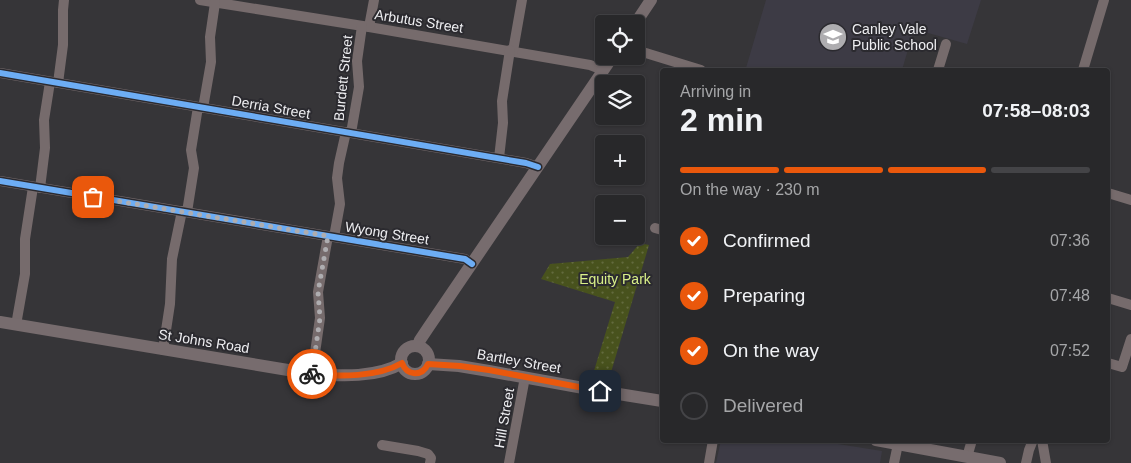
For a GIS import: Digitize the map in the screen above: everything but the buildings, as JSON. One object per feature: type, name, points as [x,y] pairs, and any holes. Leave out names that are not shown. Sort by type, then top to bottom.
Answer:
[{"type":"main road","points":[[641,15],[651,0]]},
{"type":"main road","points":[[418,346],[428,328],[606,65]]},
{"type":"main road","name":"St Johns Road","points":[[0,322],[312,374],[336,376],[377,373],[394,368],[402,363]]},
{"type":"main road","points":[[418,346],[426,351],[428,355],[428,364],[423,371],[415,374],[406,370],[402,363],[401,358],[409,347],[418,346]]},
{"type":"main road","name":"Bartley Street","points":[[428,364],[460,366],[660,402]]},
{"type":"main road","points":[[892,443],[1000,463]]},
{"type":"street","points":[[16,325],[25,274],[25,239],[45,148],[44,120],[63,45],[64,0]]},
{"type":"street","name":"Arbutus Street","points":[[200,0],[511,51],[590,65],[603,70]]},
{"type":"street","name":"Burdett Street","points":[[312,374],[320,318],[318,292],[330,236],[340,204],[337,178],[339,163],[359,87],[357,62],[374,0]]},
{"type":"street","points":[[500,158],[503,123],[502,102],[522,0]]},
{"type":"street","points":[[1084,68],[1104,0]]},
{"type":"street","points":[[163,350],[170,304],[172,258],[194,168],[191,150],[211,62],[210,37],[219,2]]},
{"type":"street","points":[[939,68],[946,44]]},
{"type":"street","points":[[645,53],[694,68]]},
{"type":"street","name":"Derria Street","points":[[0,73],[529,163],[538,168]]},
{"type":"street","name":"Wyong Street","points":[[0,181],[464,258],[472,264]]},
{"type":"street","points":[[1110,194],[1131,200]]},
{"type":"street","points":[[1110,299],[1131,305]]},
{"type":"street","points":[[1110,363],[1122,366],[1131,339]]},
{"type":"street","name":"Hill Street","points":[[510,463],[525,377]]},
{"type":"street","points":[[710,463],[713,443]]},
{"type":"street","points":[[967,457],[971,443]]},
{"type":"street","points":[[1026,463],[1032,443]]},
{"type":"street","points":[[1043,443],[1046,463]]},
{"type":"street","points":[[894,463],[898,444]]},
{"type":"street","points":[[382,445],[428,454],[431,458],[430,463]]},
{"type":"shaded area","name":"Canley Vale Public School","points":[[766,0],[981,0],[967,44],[914,29],[903,68],[746,68]]},
{"type":"shaded area","points":[[720,443],[832,443],[882,451],[880,463],[716,463]]},
{"type":"green space","name":"Equity Park","points":[[638,245],[649,245],[609,379],[593,374],[615,302],[541,279],[550,264],[628,257]]},
{"type":"cycle path","points":[[0,73],[526,163],[538,167]]},
{"type":"cycle path","points":[[0,181],[465,259],[472,264]]},
{"type":"way so far","points":[[93,197],[328,236],[318,292],[320,318],[312,374]]},
{"type":"place","name":"Canley Vale Public School","points":[[833,37]]},
{"type":"route","points":[[312,374],[336,376],[377,373],[394,368],[402,363],[406,370],[415,374],[423,371],[428,364],[489,370],[600,391]]}]
